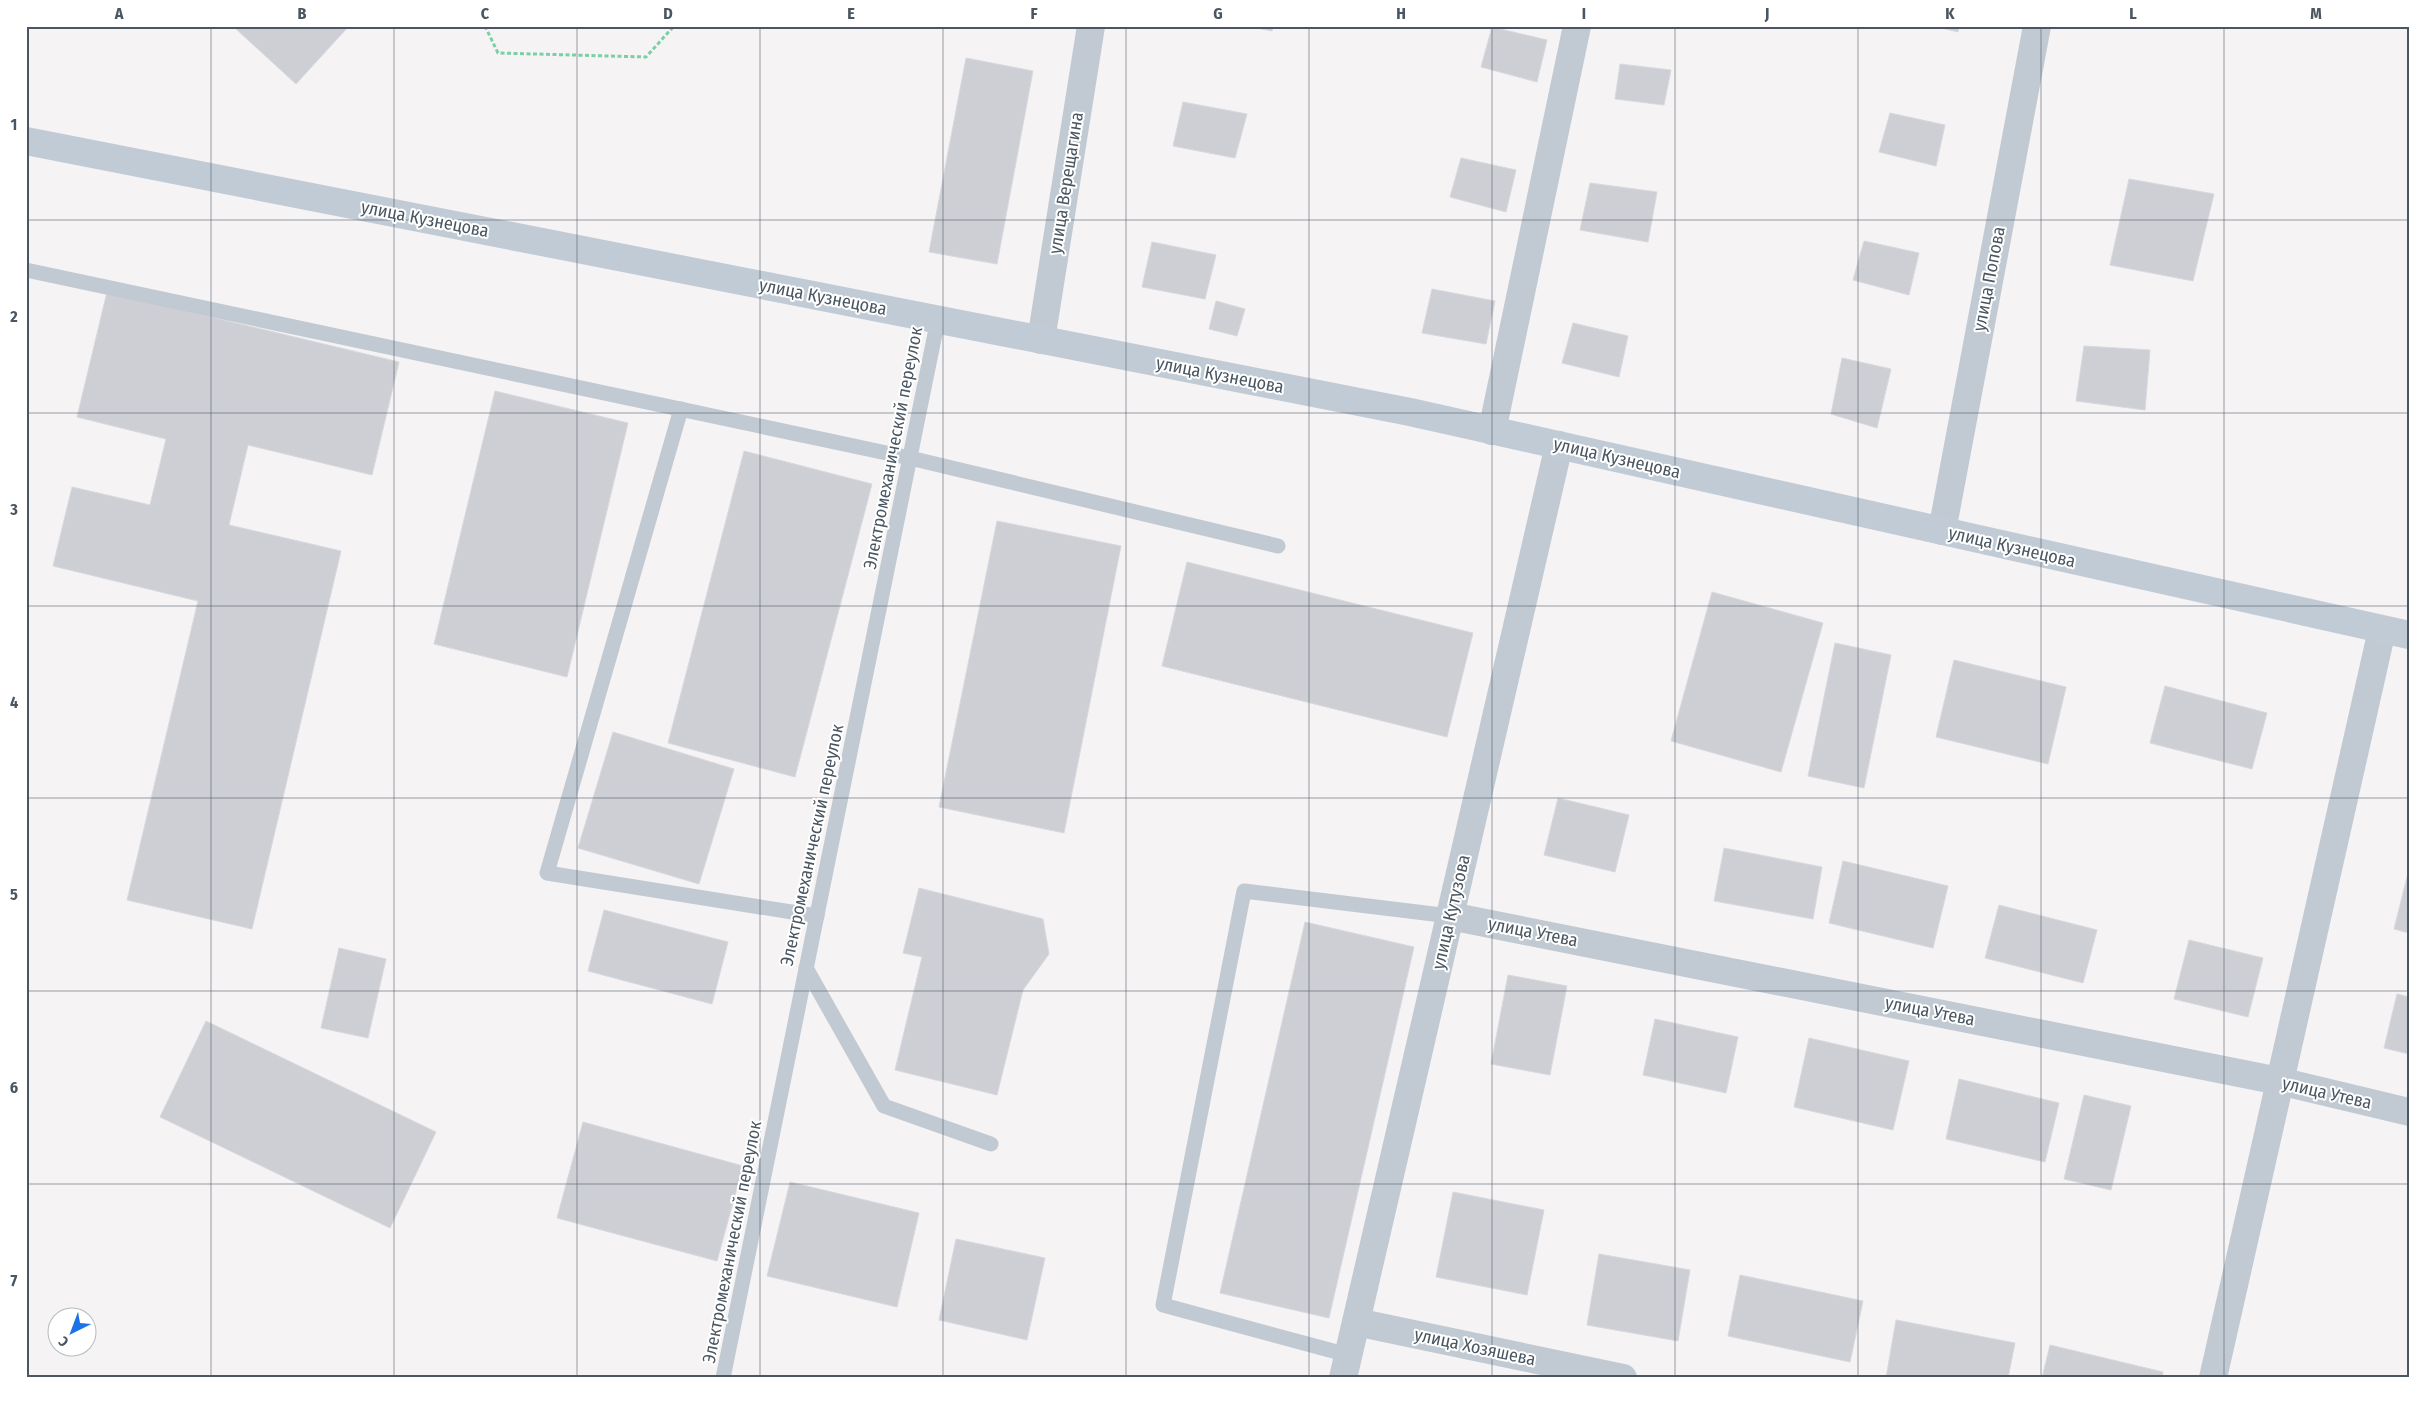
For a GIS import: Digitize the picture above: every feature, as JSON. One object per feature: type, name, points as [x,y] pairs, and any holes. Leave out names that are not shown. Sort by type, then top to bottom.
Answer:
[{"type":"main road","name":"улица Кузнецова","points":[[27,144],[1400,410],[2409,635]]},
{"type":"street","name":"улица Верещагина","points":[[1041,340],[1091,26]]},
{"type":"street","points":[[1492,431],[1577,26]]},
{"type":"street","name":"улица Попова","points":[[1942,531],[2037,26]]},
{"type":"street","name":"улица Кутузова","points":[[1346,1367],[1559,446]]},
{"type":"street","points":[[2213,1378],[2382,630]]},
{"type":"street","name":"улица Утева","points":[[1450,916],[2280,1081],[2409,1112]]},
{"type":"street","name":"улица Хозяшева","points":[[1356,1322],[1623,1378]]},
{"type":"lane","points":[[26,270],[910,458],[1278,546]]},
{"type":"lane","name":"Электромеханический переулок","points":[[723,1378],[938,319]]},
{"type":"lane","points":[[681,409],[547,873],[817,916]]},
{"type":"lane","points":[[1346,1367],[1163,1305],[1244,891],[1450,916]]},
{"type":"lane","points":[[806,968],[884,1106],[991,1144]]},
{"type":"path","points":[[485,26],[498,52],[646,58],[674,26]]},
{"type":"building","points":[[238,26],[349,26],[296,84],[236,29]]},
{"type":"building","points":[[1247,26],[1273,26],[1272,31]]},
{"type":"building","points":[[1934,26],[1959,26],[1958,32]]},
{"type":"building","points":[[1492,27],[1547,40],[1537,82],[1481,67]]},
{"type":"building","points":[[966,58],[1033,71],[997,264],[929,252]]},
{"type":"building","points":[[1620,64],[1671,70],[1664,105],[1615,99]]},
{"type":"building","points":[[1183,102],[1247,114],[1235,158],[1173,146]]},
{"type":"building","points":[[1890,113],[1945,125],[1936,166],[1879,152]]},
{"type":"building","points":[[1461,158],[1516,170],[1506,212],[1450,197]]},
{"type":"building","points":[[2129,179],[2214,194],[2193,281],[2110,265]]},
{"type":"building","points":[[1590,183],[1657,192],[1648,242],[1580,230]]},
{"type":"building","points":[[1864,241],[1919,253],[1909,295],[1853,280]]},
{"type":"building","points":[[1152,242],[1216,255],[1205,299],[1142,287]]},
{"type":"building","points":[[1432,289],[1495,301],[1486,344],[1422,333]]},
{"type":"building","points":[[107,292],[399,362],[372,475],[248,445],[229,525],[341,551],[252,929],[127,900],[198,601],[53,566],[72,487],[150,505],[166,439],[77,417]]},
{"type":"building","points":[[1216,301],[1245,309],[1237,336],[1209,329]]},
{"type":"building","points":[[1573,323],[1628,336],[1619,377],[1562,363]]},
{"type":"building","points":[[2084,346],[2150,350],[2145,410],[2076,401]]},
{"type":"building","points":[[1842,358],[1891,369],[1877,428],[1831,414]]},
{"type":"building","points":[[495,391],[628,423],[567,677],[434,644]]},
{"type":"building","points":[[744,451],[872,484],[795,777],[668,743]]},
{"type":"building","points":[[997,521],[1121,546],[1064,833],[939,807]]},
{"type":"building","points":[[1187,562],[1473,633],[1447,737],[1162,666]]},
{"type":"building","points":[[1712,592],[1823,623],[1781,772],[1671,741]]},
{"type":"building","points":[[1835,643],[1891,655],[1864,788],[1808,776]]},
{"type":"building","points":[[1954,660],[2066,687],[2048,764],[1936,737]]},
{"type":"building","points":[[2165,686],[2267,713],[2252,769],[2150,743]]},
{"type":"building","points":[[613,732],[734,769],[699,884],[578,848]]},
{"type":"building","points":[[1558,798],[1629,815],[1615,872],[1544,855]]},
{"type":"building","points":[[1724,848],[1822,867],[1813,919],[1714,901]]},
{"type":"building","points":[[1843,861],[1948,886],[1933,948],[1829,923]]},
{"type":"building","points":[[2409,869],[2409,933],[2394,929]]},
{"type":"building","points":[[919,888],[1043,919],[1049,954],[1023,990],[997,1095],[895,1070],[922,957],[903,953]]},
{"type":"building","points":[[1999,905],[2097,930],[2083,983],[1985,958]]},
{"type":"building","points":[[604,910],[728,942],[712,1004],[588,971]]},
{"type":"building","points":[[1305,922],[1414,947],[1329,1318],[1220,1293]]},
{"type":"building","points":[[2189,940],[2263,958],[2248,1017],[2174,999]]},
{"type":"building","points":[[339,948],[386,959],[368,1038],[321,1028]]},
{"type":"building","points":[[1508,975],[1567,986],[1550,1075],[1491,1064]]},
{"type":"building","points":[[2397,994],[2409,997],[2409,1054],[2384,1048]]},
{"type":"building","points":[[1655,1019],[1738,1037],[1726,1093],[1643,1075]]},
{"type":"building","points":[[206,1021],[436,1132],[390,1228],[160,1117]]},
{"type":"building","points":[[1809,1038],[1909,1061],[1893,1130],[1794,1107]]},
{"type":"building","points":[[1959,1079],[2059,1103],[2045,1162],[1946,1139]]},
{"type":"building","points":[[2084,1095],[2131,1106],[2111,1190],[2064,1179]]},
{"type":"building","points":[[583,1122],[743,1166],[717,1261],[557,1218]]},
{"type":"building","points":[[790,1182],[919,1213],[897,1307],[767,1276]]},
{"type":"building","points":[[1453,1192],[1544,1210],[1527,1295],[1436,1277]]},
{"type":"building","points":[[956,1239],[1045,1258],[1027,1340],[939,1320]]},
{"type":"building","points":[[1599,1254],[1690,1270],[1678,1341],[1587,1325]]},
{"type":"building","points":[[1740,1275],[1863,1301],[1850,1362],[1728,1336]]},
{"type":"building","points":[[1896,1320],[2015,1343],[2008,1378],[1886,1378]]},
{"type":"building","points":[[2050,1345],[2163,1372],[2162,1378],[2042,1378]]}]
